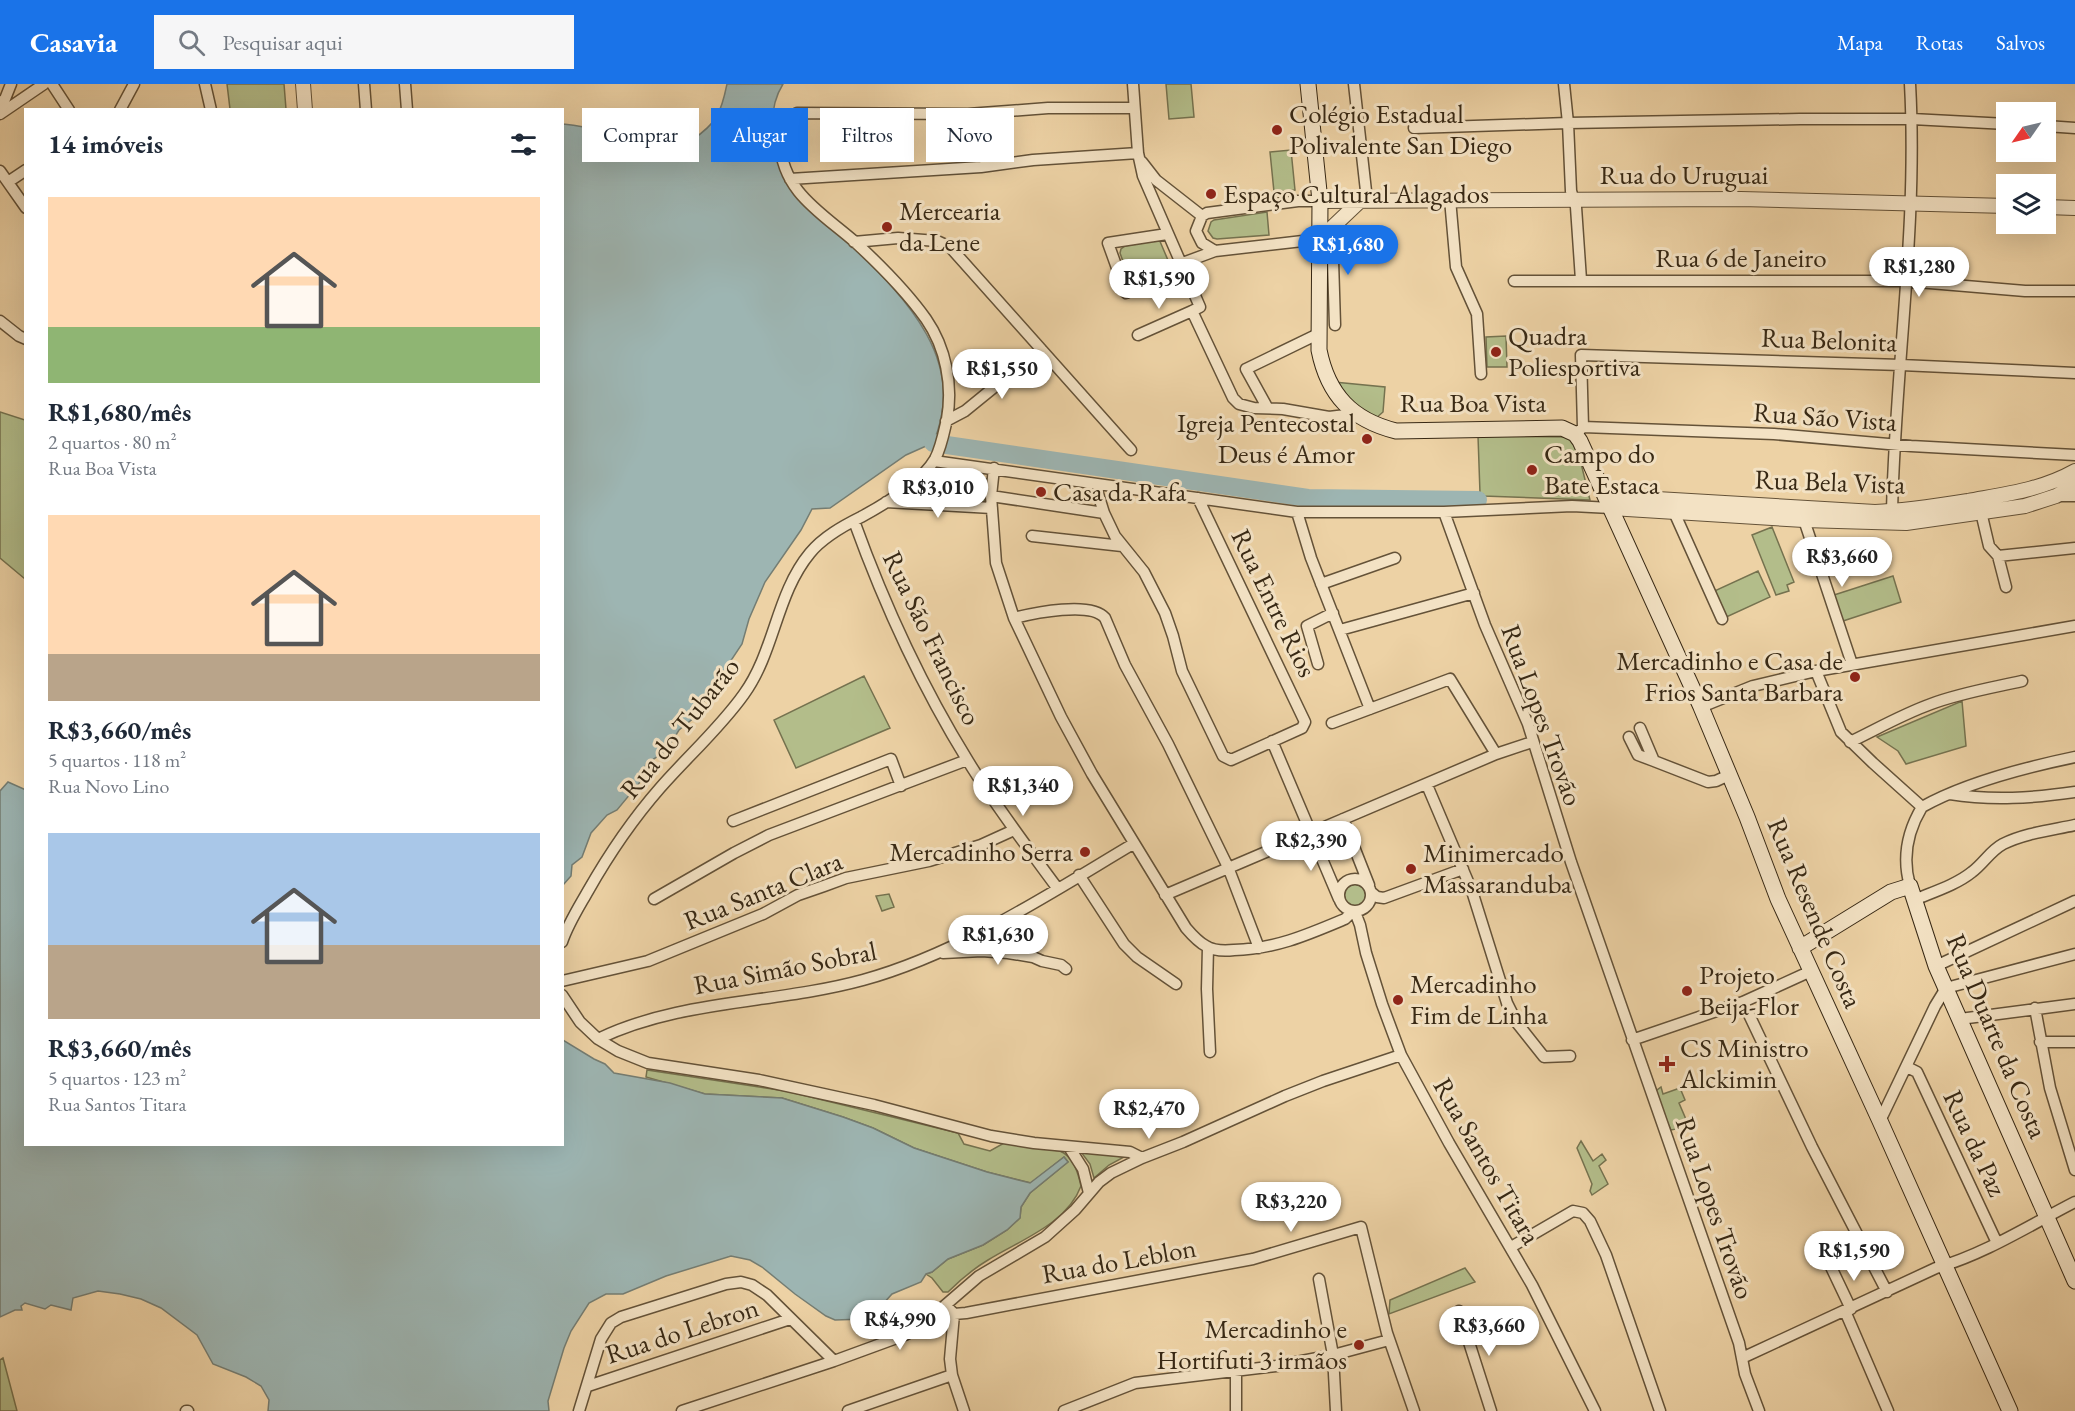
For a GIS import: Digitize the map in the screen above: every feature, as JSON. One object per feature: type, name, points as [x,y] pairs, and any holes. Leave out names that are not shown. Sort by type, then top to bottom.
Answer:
[{"type":"main road","name":"Rua Boa Vista","points":[[1308,84],[1320,201],[1318,334],[1321,363],[1342,402],[1354,414],[1381,427],[1396,431],[1562,428],[1579,430]]},
{"type":"main road","name":"Rua Resende Costa","points":[[1579,430],[1584,447],[1730,775],[1778,899],[2010,1411]]},
{"type":"main road","points":[[1800,948],[1891,892],[1912,893]]},
{"type":"main road","name":"Rua Duarte da Costa","points":[[1912,893],[1936,966],[2075,1281]]},
{"type":"street","points":[[0,103],[5,99],[11,84]]},
{"type":"street","points":[[0,114],[44,84]]},
{"type":"street","points":[[52,84],[68,108]]},
{"type":"street","points":[[205,84],[211,108]]},
{"type":"street","points":[[303,84],[305,108]]},
{"type":"street","points":[[364,84],[366,108]]},
{"type":"street","points":[[405,84],[406,108]]},
{"type":"street","points":[[1133,84],[1139,156],[1146,188],[1200,307],[1138,335]]},
{"type":"street","points":[[1167,234],[1108,243],[1126,293],[1180,264],[1215,251],[1320,239],[1364,200],[1354,84]]},
{"type":"street","points":[[1564,84],[1568,123],[1570,191],[1576,207],[1581,280]]},
{"type":"street","points":[[1892,512],[1893,445],[1901,365],[1910,202],[1912,118],[1910,84]]},
{"type":"street","points":[[121,108],[131,86]]},
{"type":"street","points":[[19,101],[24,108]]},
{"type":"street","points":[[1134,108],[1048,108],[968,114],[797,113],[783,124],[779,137],[785,171],[803,199],[854,242],[907,297],[926,320],[937,339],[945,359],[948,407],[936,457],[1095,484],[1297,512],[1444,512],[1609,502]]},
{"type":"street","points":[[1414,128],[1568,123],[1912,118],[1996,123]]},
{"type":"street","points":[[2056,127],[2075,128]]},
{"type":"street","points":[[790,179],[981,167],[1033,160],[1139,156]]},
{"type":"street","points":[[1139,156],[1156,180],[1202,216]]},
{"type":"street","points":[[0,171],[24,205]]},
{"type":"street","points":[[8,182],[24,171]]},
{"type":"street","points":[[1155,207],[1160,200],[1171,193]]},
{"type":"street","points":[[1450,199],[1456,267],[1477,314],[1481,374]]},
{"type":"street","name":"Rua do Uruguai","points":[[1320,201],[1740,199],[1996,206]]},
{"type":"street","points":[[1215,251],[1207,247],[1198,237],[1196,231],[1202,216],[1214,211],[1298,201],[1320,201]]},
{"type":"street","points":[[2056,207],[2075,208]]},
{"type":"street","points":[[1332,228],[1335,325]]},
{"type":"street","points":[[854,242],[898,238],[937,241],[950,247],[1131,450]]},
{"type":"street","name":"Rua 6 de Janeiro","points":[[1514,281],[1906,281],[2025,291],[2075,291]]},
{"type":"street","points":[[1192,311],[1233,398],[1246,407],[1267,407],[1329,417],[1354,414]]},
{"type":"street","points":[[0,321],[24,338]]},
{"type":"street","points":[[1267,407],[1246,369],[1318,334]]},
{"type":"street","points":[[946,421],[965,411],[1041,349]]},
{"type":"street","name":"Rua Belonita","points":[[1579,430],[1581,355],[2075,373]]},
{"type":"street","name":"Rua São Vista","points":[[1579,430],[1774,434],[1893,445],[2075,455]]},
{"type":"street","name":"Rua do Tubarão","points":[[564,938],[599,873],[630,825],[744,694],[758,670],[784,598],[811,551],[832,534],[904,489],[936,457]]},
{"type":"street","points":[[994,468],[991,496],[996,563],[1014,618],[1061,717],[1133,844],[1186,928],[1196,939],[1208,947],[1224,951],[1258,948],[1294,940],[1345,919],[1370,902],[1373,893],[1343,819]]},
{"type":"street","points":[[2053,489],[2075,471]]},
{"type":"street","points":[[1095,484],[1104,513],[1122,546],[1144,572],[1160,604],[1170,626],[1182,671],[1223,756],[1231,760],[1272,741],[1339,899],[1345,908],[1357,911]]},
{"type":"street","points":[[2053,489],[2075,485]]},
{"type":"street","points":[[2053,489],[2075,496]]},
{"type":"street","name":"Rua Bela Vista","points":[[1609,502],[1892,512],[2053,489]]},
{"type":"street","name":"Rua Bela Vista","points":[[1609,502],[1674,512],[1906,524],[2025,506],[2053,489]]},
{"type":"street","points":[[991,496],[1104,513]]},
{"type":"street","name":"Rua Entre Rios","points":[[1198,498],[1304,718],[1302,728],[1272,741]]},
{"type":"street","points":[[886,502],[992,508]]},
{"type":"street","points":[[1297,512],[1321,584],[1370,709]]},
{"type":"street","name":"Rua Lopes Trovão","points":[[1444,512],[1485,625],[1528,724],[1571,862],[1728,1314],[1749,1387],[1759,1411]]},
{"type":"street","points":[[1674,512],[1722,619]]},
{"type":"street","points":[[1981,512],[1989,546],[1998,556],[2006,587]]},
{"type":"street","points":[[1804,520],[1852,664]]},
{"type":"street","name":"Rua São Francisco","points":[[854,521],[889,613],[936,705],[967,760],[1014,830],[1058,889]]},
{"type":"street","points":[[1032,536],[1122,546]]},
{"type":"street","points":[[1998,556],[2075,548]]},
{"type":"street","points":[[1321,584],[1395,558]]},
{"type":"street","points":[[1340,630],[1474,593]]},
{"type":"street","points":[[1014,618],[1052,611],[1090,610],[1105,618],[1130,676],[1168,744],[1228,867],[1258,948]]},
{"type":"street","points":[[1318,664],[1307,626],[1333,613]]},
{"type":"street","points":[[1701,708],[1753,686],[1816,671],[2075,626]]},
{"type":"street","points":[[1816,671],[1841,732],[1922,807],[1949,794],[2004,774],[2075,756]]},
{"type":"street","points":[[1332,723],[1450,679],[1496,754]]},
{"type":"street","points":[[1850,742],[1931,704],[1967,693],[2022,681]]},
{"type":"street","points":[[1640,728],[1654,761]]},
{"type":"street","points":[[1629,737],[1638,755],[1708,782],[1730,775]]},
{"type":"street","points":[[1165,895],[1496,754],[1532,742]]},
{"type":"street","points":[[733,821],[891,759],[901,786]]},
{"type":"street","points":[[654,899],[769,835],[967,760]]},
{"type":"street","points":[[1426,785],[1464,869],[1500,982],[1517,1023],[1544,1057],[1569,1056]]},
{"type":"street","points":[[1949,794],[1982,799],[2046,796],[2075,792]]},
{"type":"street","name":"Rua Duarte da Costa","points":[[1912,893],[1906,872],[1906,848],[1914,820],[1922,807]]},
{"type":"street","points":[[1912,893],[1962,879],[1994,849],[2018,837],[2075,825]]},
{"type":"street","name":"Rua Santa Clara","points":[[564,981],[648,961],[763,914],[798,895],[846,878],[929,861],[981,845],[1014,830]]},
{"type":"street","name":"Rua Simão Sobral","points":[[598,1039],[620,1028],[660,1016],[861,980],[937,953],[1035,903],[1133,844]]},
{"type":"street","points":[[1339,899],[1341,888],[1350,880],[1361,880],[1373,893],[1384,898],[1464,869]]},
{"type":"street","points":[[1079,876],[1124,944],[1137,957],[1176,984]]},
{"type":"street","points":[[1936,966],[2075,901]]},
{"type":"street","name":"Rua Santos Titara","points":[[1357,911],[1366,953],[1401,1055],[1445,1145],[1511,1247],[1553,1325],[1595,1411]]},
{"type":"street","points":[[1208,947],[1210,1052]]},
{"type":"street","points":[[937,953],[982,951],[1008,953],[1033,957],[1061,965],[1066,969]]},
{"type":"street","points":[[1880,1121],[1935,1006],[1946,988],[2075,954]]},
{"type":"street","points":[[1632,1040],[1743,1002],[1811,971]]},
{"type":"street","points":[[564,998],[580,1022],[598,1039],[618,1051],[648,1063],[759,1080],[874,1105],[991,1136],[1069,1147],[1130,1152],[1142,1158]]},
{"type":"street","points":[[1743,1002],[1812,1147],[1887,1292]]},
{"type":"street","points":[[1960,1019],[2075,1004]]},
{"type":"street","points":[[2035,1008],[2050,1089],[2075,1170]]},
{"type":"street","points":[[2040,1042],[2075,1042]]},
{"type":"street","points":[[682,1411],[904,1335],[950,1310],[979,1276],[1045,1237],[1099,1182],[1111,1173],[1323,1081],[1401,1055]]},
{"type":"street","name":"Rua da Paz","points":[[1907,1067],[1917,1072],[1997,1243]]},
{"type":"street","points":[[1069,1147],[1083,1169],[1089,1193]]},
{"type":"street","points":[[1742,1358],[1997,1243],[2075,1202]]},
{"type":"street","points":[[1511,1247],[1573,1211],[1583,1213],[1593,1227],[1606,1256],[1660,1411]]},
{"type":"street","name":"Rua do Leblon","points":[[950,1310],[1252,1259],[1361,1227],[1389,1340]]},
{"type":"street","points":[[1831,1267],[1888,1411]]},
{"type":"street","points":[[1318,1279],[1333,1355],[1336,1411]]},
{"type":"street","name":"Rua do Lebron","points":[[579,1411],[605,1330],[611,1323],[621,1317],[726,1284],[741,1282],[752,1285],[767,1295],[834,1360]]},
{"type":"street","points":[[950,1310],[952,1375],[964,1411]]},
{"type":"street","points":[[1459,1311],[1491,1411]]},
{"type":"street","name":"Rua do Lebron","points":[[588,1386],[790,1319]]},
{"type":"street","points":[[1064,1411],[1135,1383],[1236,1372],[1333,1355],[1389,1340],[1414,1411]]},
{"type":"street","points":[[1236,1372],[1236,1411]]},
{"type":"street","points":[[848,1411],[952,1375]]},
{"type":"green space","points":[[227,84],[284,84],[286,108],[230,108]]},
{"type":"green space","points":[[1166,84],[1191,84],[1194,117],[1169,119]]},
{"type":"green space","points":[[1291,150],[1295,190],[1274,192],[1270,152]]},
{"type":"green space","points":[[1267,212],[1269,235],[1217,239],[1213,238],[1208,231],[1214,220]]},
{"type":"green space","points":[[1159,239],[1170,265],[1136,281],[1130,281],[1120,253],[1121,249],[1125,246]]},
{"type":"green space","name":"Quadra Poliesportiva","points":[[1506,336],[1507,367],[1487,367],[1486,337]]},
{"type":"green space","points":[[1334,382],[1385,387],[1383,412],[1375,419],[1370,419]]},
{"type":"green space","points":[[0,412],[24,420],[24,578],[0,558]]},
{"type":"green space","name":"Campo do Bate Estaca","points":[[1478,436],[1570,437],[1576,443],[1590,500],[1483,496],[1480,493]]},
{"type":"green space","points":[[938,469],[949,471],[942,500],[909,497]]},
{"type":"green space","points":[[973,478],[987,479],[984,505],[970,503]]},
{"type":"green space","points":[[1772,527],[1794,582],[1787,585],[1789,591],[1776,595],[1752,535]]},
{"type":"green space","points":[[1758,571],[1770,597],[1722,619],[1710,593]]},
{"type":"green space","points":[[1893,576],[1901,602],[1843,621],[1834,595]]},
{"type":"green space","points":[[864,676],[890,728],[796,768],[774,720]]},
{"type":"green space","points":[[1962,701],[1966,746],[1906,764],[1898,751],[1877,737]]},
{"type":"green space","points":[[1351,884],[1359,884],[1366,891],[1366,899],[1359,906],[1351,906],[1344,899],[1344,891]]},
{"type":"green space","points":[[889,894],[894,907],[882,911],[876,896]]},
{"type":"green space","points":[[647,1070],[786,1091],[958,1133],[964,1144],[990,1151],[1004,1143],[1060,1151],[1072,1161],[1081,1186],[1065,1211],[1054,1221],[982,1263],[948,1292],[943,1292],[926,1274],[948,1259],[983,1245],[1007,1230],[1020,1218],[1021,1207],[1030,1193],[1068,1162],[1064,1157],[1031,1183],[987,1172],[914,1148],[873,1128],[782,1098],[705,1094],[646,1077]]},
{"type":"green space","points":[[1661,1087],[1663,1094],[1680,1088],[1685,1100],[1679,1103],[1687,1127],[1671,1130],[1653,1093]]},
{"type":"green space","points":[[1581,1141],[1593,1161],[1602,1154],[1606,1160],[1599,1166],[1608,1184],[1592,1195],[1590,1191],[1592,1184],[1577,1148]]},
{"type":"green space","points":[[1081,1152],[1124,1157],[1109,1165],[1094,1178],[1090,1164]]},
{"type":"green space","points":[[1465,1268],[1475,1282],[1389,1314],[1390,1300]]},
{"type":"green space","points":[[3,1358],[17,1411],[0,1411],[0,1360]]},
{"type":"water","points":[[727,84],[783,84],[774,108],[721,108]]},
{"type":"water","points":[[711,123],[711,162],[779,162],[783,174],[893,288],[911,310],[926,334],[937,359],[943,386],[942,413],[933,443],[906,455],[830,508],[812,509],[801,530],[765,582],[749,619],[742,644],[695,717],[679,730],[666,751],[646,764],[641,781],[617,810],[607,815],[591,833],[582,857],[572,865],[571,876],[564,884],[564,124],[582,127],[582,162],[699,162],[699,135]]},
{"type":"water","points":[[8,782],[24,789],[24,1146],[564,1146],[564,1041],[605,1064],[614,1073],[670,1083],[705,1094],[782,1098],[873,1128],[914,1148],[987,1172],[1030,1183],[1064,1157],[1068,1162],[1030,1193],[1021,1207],[1020,1218],[1007,1230],[983,1245],[948,1259],[926,1274],[921,1282],[892,1294],[865,1319],[835,1320],[826,1316],[762,1267],[750,1260],[731,1256],[666,1276],[623,1294],[606,1294],[589,1303],[571,1331],[564,1348],[548,1401],[549,1411],[268,1411],[269,1400],[261,1386],[246,1377],[213,1364],[197,1335],[161,1308],[141,1299],[98,1291],[73,1298],[71,1310],[51,1305],[45,1309],[25,1303],[21,1306],[22,1310],[15,1310],[0,1317],[0,791]]},
{"type":"waterway","points":[[933,443],[1308,498],[1478,500]]},
{"type":"place","name":"Colégio Estadual Polivalente San Diego","points":[[1277,130]]},
{"type":"place","name":"Espaço Cultural Alagados","points":[[1211,194]]},
{"type":"place","name":"Mercearia da Lene","points":[[887,227]]},
{"type":"place","name":"Quadra Poliesportiva","points":[[1496,352]]},
{"type":"place","name":"Igreja Pentecostal Deus é Amor","points":[[1367,439]]},
{"type":"place","name":"Campo do Bate Estaca","points":[[1532,470]]},
{"type":"place","name":"Casa da Rafa","points":[[1041,492]]},
{"type":"place","name":"Mercadinho e Casa de Frios Santa Barbara","points":[[1855,677]]},
{"type":"place","name":"Mercadinho Serra","points":[[1085,852]]},
{"type":"place","name":"Minimercado Massaranduba","points":[[1411,869]]},
{"type":"place","name":"Projeto Beija-Flor","points":[[1687,991]]},
{"type":"place","name":"Mercadinho Fim de Linha","points":[[1398,1000]]},
{"type":"place","name":"CS Ministro Alckimin","points":[[1667,1064]]},
{"type":"place","name":"Mercadinho e Hortifuti 3 irmãos","points":[[1359,1345]]}]
